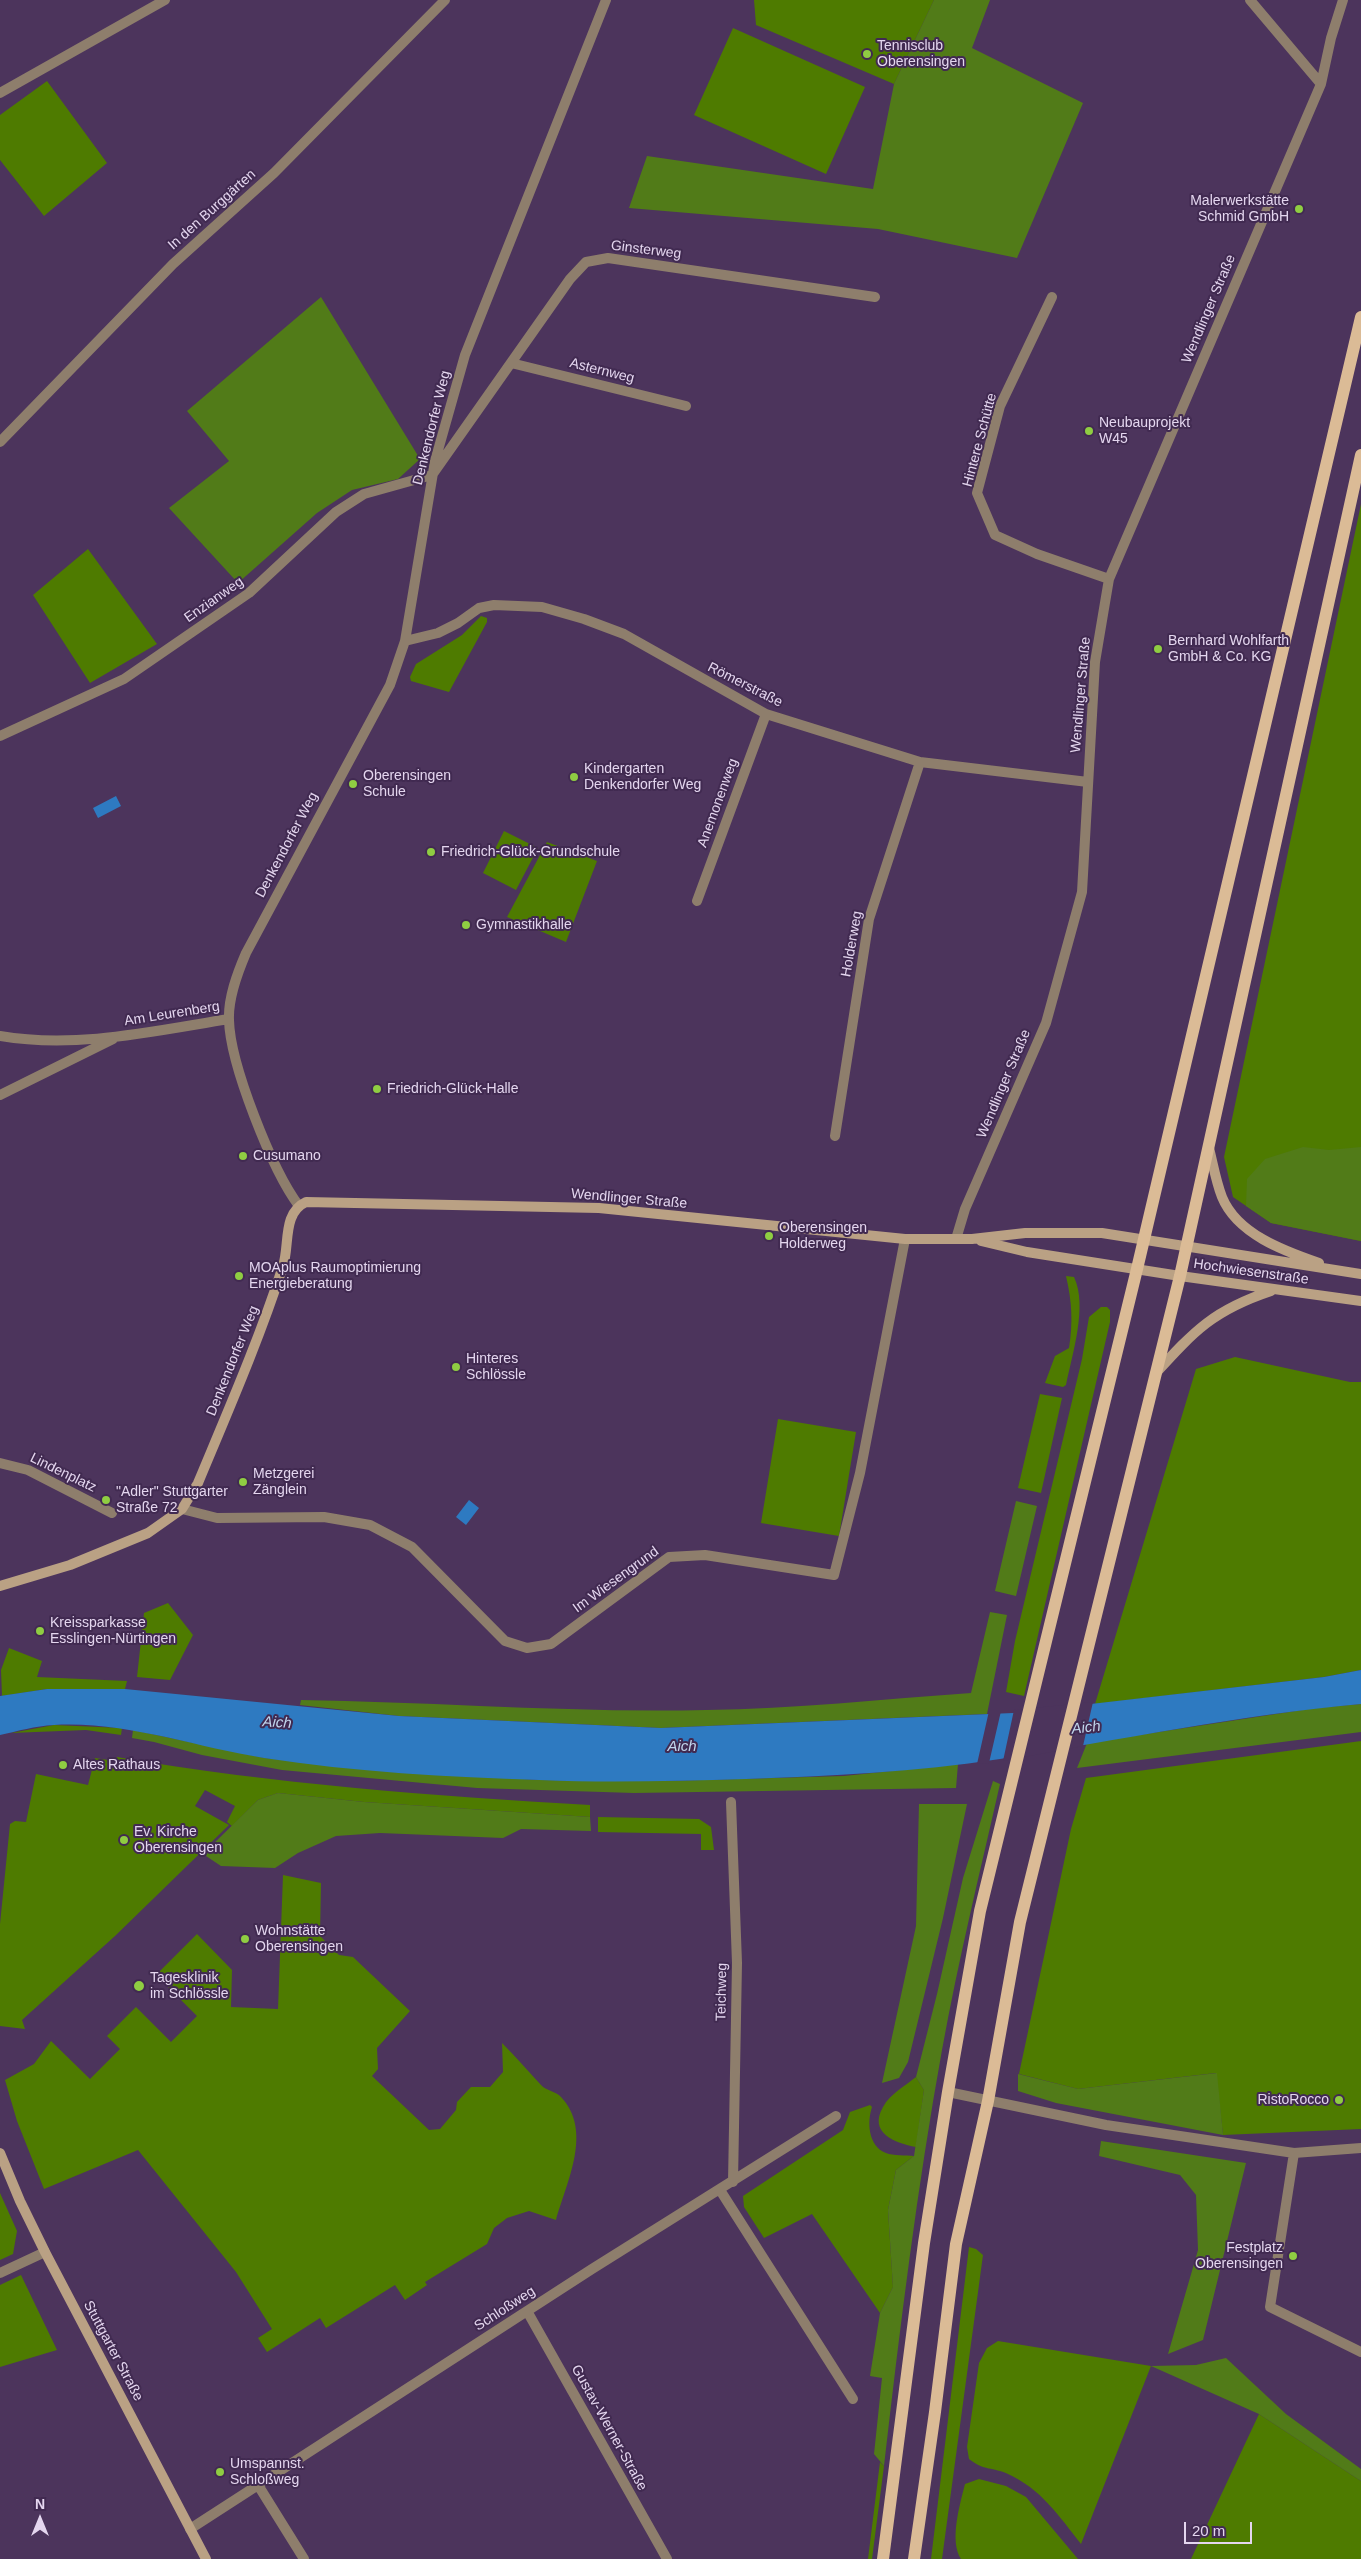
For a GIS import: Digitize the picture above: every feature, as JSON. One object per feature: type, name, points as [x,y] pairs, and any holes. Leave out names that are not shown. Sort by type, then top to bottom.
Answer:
[{"type":"main road","points":[[883,2559],[924,2243],[980,1911],[1137,1269],[1361,317]]},
{"type":"main road","points":[[914,2559],[956,2244],[988,2101],[1020,1922],[1187,1246],[1361,455]]},
{"type":"main road","points":[[1209,1148],[1222,1198],[1234,1218],[1260,1236],[1292,1253],[1339,1270]]},
{"type":"main road","name":"Wendlinger Straße","points":[[299,1206],[319,1201],[599,1208],[905,1239],[972,1239],[1025,1234],[1102,1234],[1144,1238],[1187,1246]]},
{"type":"main road","name":"Denkendorfer Weg","points":[[0,1586],[70,1565],[148,1532],[182,1509],[198,1483],[266,1314],[285,1260],[293,1212],[299,1206]]},
{"type":"main road","name":"Wendlinger Straße","points":[[972,1239],[1027,1252],[1137,1269]]},
{"type":"main road","name":"Hochwiesenstraße","points":[[1187,1246],[1361,1274]]},
{"type":"main road","name":"Hochwiesenstraße","points":[[1137,1269],[1361,1301]]},
{"type":"main road","points":[[1155,1375],[1177,1349],[1211,1318],[1240,1301],[1274,1290]]},
{"type":"main road","name":"Stuttgarter Straße","points":[[0,2153],[20,2201],[206,2559]]},
{"type":"street","points":[[0,93],[165,0]]},
{"type":"street","name":"In den Burggärten","points":[[0,442],[173,264],[274,173],[445,0]]},
{"type":"street","name":"Denkendorfer Weg","points":[[299,1206],[274,1164],[232,1044],[229,1019],[235,984],[246,953],[390,684],[405,641],[432,475],[465,356],[606,0]]},
{"type":"street","points":[[1250,0],[1321,84]]},
{"type":"street","name":"Wendlinger Straße","points":[[956,1239],[965,1209],[1046,1023],[1082,892],[1095,662],[1109,580],[1321,84],[1331,38],[1343,0]]},
{"type":"street","name":"Ginsterweg","points":[[432,475],[570,279],[586,262],[608,258],[875,297]]},
{"type":"street","name":"Hintere Schütte","points":[[1052,297],[1000,406],[977,493],[995,535],[1037,554],[1109,580]]},
{"type":"street","name":"Asternweg","points":[[511,363],[686,406]]},
{"type":"street","name":"Enzianweg","points":[[0,736],[124,679],[249,593],[336,512],[364,494],[432,475]]},
{"type":"street","name":"Römerstraße","points":[[405,641],[438,633],[458,623],[479,608],[494,605],[542,607],[584,619],[624,634],[766,714],[920,762],[1088,782]]},
{"type":"street","name":"Anemonenweg","points":[[697,901],[766,714]]},
{"type":"street","name":"Holderweg","points":[[835,1136],[869,919],[920,762]]},
{"type":"street","name":"Am Leurenberg","points":[[0,1036],[24,1040],[65,1041],[118,1036],[229,1019]]},
{"type":"street","name":"Am Leurenberg","points":[[0,1095],[118,1036]]},
{"type":"street","name":"Im Wiesengrund","points":[[182,1509],[217,1518],[324,1517],[370,1525],[412,1547],[505,1641],[527,1648],[551,1644],[669,1557],[705,1555],[834,1575],[860,1473],[905,1239]]},
{"type":"street","name":"Lindenplatz","points":[[0,1463],[28,1470],[112,1513]]},
{"type":"street","name":"Teichweg","points":[[731,1802],[737,1963],[733,2182]]},
{"type":"street","points":[[948,2092],[1106,2125],[1294,2153],[1361,2148]]},
{"type":"street","name":"Schloßweg","points":[[190,2529],[527,2311],[836,2116]]},
{"type":"street","points":[[1294,2153],[1270,2307],[1361,2352]]},
{"type":"street","points":[[720,2190],[853,2399]]},
{"type":"street","points":[[0,2273],[46,2252]]},
{"type":"street","name":"Gustav-Werner-Straße","points":[[527,2311],[667,2559]]},
{"type":"street","points":[[258,2485],[304,2559]]},
{"type":"green space","name":"Tennisclub Oberensingen","points":[[754,0],[934,0],[894,84],[756,25]]},
{"type":"green space","points":[[934,0],[990,0],[972,48],[1083,103],[1017,258],[878,229],[629,208],[647,156],[873,189],[894,84]]},
{"type":"green space","points":[[733,28],[865,87],[826,174],[694,115]]},
{"type":"green space","points":[[47,81],[107,163],[44,216],[0,160],[0,115]]},
{"type":"green space","points":[[321,297],[420,459],[398,479],[352,490],[317,513],[238,583],[169,508],[229,461],[187,411]]},
{"type":"green space","points":[[1361,504],[1361,1241],[1271,1223],[1233,1197],[1224,1157]]},
{"type":"green space","points":[[88,549],[157,644],[90,683],[33,595]]},
{"type":"green space","points":[[481,616],[487,618],[487,622],[449,692],[411,681],[410,677],[416,664],[462,635]]},
{"type":"green space","points":[[504,831],[538,848],[516,890],[483,873]]},
{"type":"green space","points":[[547,842],[597,861],[566,942],[507,917]]},
{"type":"green space","points":[[1303,1147],[1329,1150],[1361,1147],[1361,1241],[1271,1223],[1246,1206],[1247,1179],[1265,1159]]},
{"type":"green space","points":[[1066,1276],[1074,1277],[1080,1302],[1078,1331],[1066,1385],[1063,1387],[1045,1383],[1055,1356],[1069,1348],[1071,1312]]},
{"type":"green space","points":[[1101,1307],[1107,1307],[1110,1310],[1110,1322],[1024,1696],[1006,1692],[1015,1641],[1082,1359],[1089,1317]]},
{"type":"green space","points":[[1235,1357],[1350,1382],[1361,1382],[1361,1670],[1324,1677],[1095,1704],[1196,1369]]},
{"type":"green space","points":[[1040,1394],[1062,1398],[1041,1493],[1018,1488]]},
{"type":"green space","points":[[778,1419],[856,1432],[839,1536],[761,1523]]},
{"type":"green space","points":[[1016,1501],[1037,1506],[1016,1596],[995,1591]]},
{"type":"green space","points":[[168,1603],[193,1635],[170,1680],[137,1677],[144,1613]]},
{"type":"green space","points":[[990,1612],[1007,1615],[987,1714],[661,1728],[399,1716],[300,1705],[301,1700],[655,1711],[805,1706],[971,1693]]},
{"type":"green space","points":[[9,1648],[42,1661],[37,1677],[127,1681],[125,1689],[47,1689],[2,1696],[1,1670]]},
{"type":"green space","points":[[1361,1704],[1361,1732],[1077,1768],[1087,1743],[1315,1708]]},
{"type":"green space","points":[[54,1725],[122,1728],[121,1735],[86,1730],[11,1733]]},
{"type":"green space","points":[[133,1730],[265,1758],[375,1770],[539,1780],[668,1781],[844,1776],[958,1764],[956,1788],[634,1793],[477,1788],[282,1770],[202,1755],[132,1738]]},
{"type":"green space","points":[[1361,1741],[1361,2129],[1223,2135],[1216,2073],[1078,2089],[1019,2074],[1071,1829],[1086,1778]]},
{"type":"green space","points":[[117,1757],[235,1775],[353,1788],[590,1805],[590,1817],[364,1802],[278,1793],[258,1800],[232,1826],[227,1822],[235,1806],[205,1790],[195,1806],[229,1825],[115,1936],[22,2020],[25,2029],[0,2026],[0,1924],[10,1824],[15,1821],[26,1822],[36,1774],[88,1785],[95,1758],[115,1761]]},
{"type":"green space","points":[[993,1781],[1000,1784],[955,1983],[925,2154],[884,2466],[874,2454],[882,2378],[870,2376],[880,2313],[893,2287],[888,2210],[896,2170],[914,2156],[924,2090],[916,2077],[963,1878]]},
{"type":"green space","points":[[278,1793],[364,1802],[590,1817],[591,1831],[521,1829],[503,1838],[380,1833],[336,1836],[298,1853],[275,1868],[221,1866],[203,1854],[258,1800]]},
{"type":"green space","points":[[919,1804],[967,1804],[943,1918],[908,2062],[899,2078],[882,2083],[916,1926]]},
{"type":"green space","points":[[598,1817],[699,1819],[711,1827],[714,1850],[701,1850],[701,1834],[598,1832]]},
{"type":"green space","points":[[283,1875],[321,1883],[320,1936],[339,1955],[353,1957],[410,2011],[377,2048],[378,2069],[372,2076],[429,2130],[440,2129],[456,2110],[457,2102],[471,2087],[490,2087],[503,2072],[502,2043],[543,2087],[561,2097],[570,2110],[575,2125],[576,2141],[571,2173],[556,2220],[529,2211],[507,2218],[494,2228],[487,2244],[425,2282],[427,2285],[405,2300],[395,2285],[326,2328],[320,2318],[267,2352],[258,2338],[272,2329],[236,2272],[138,2150],[44,2189],[17,2121],[5,2080],[34,2064],[51,2041],[90,2079],[120,2049],[107,2036],[136,2007],[171,2042],[197,2016],[156,1975],[197,1934],[232,1970],[231,2007],[278,2009]]},
{"type":"green space","points":[[1217,2073],[1223,2135],[1056,2103],[1018,2091],[1018,2074],[1078,2089]]},
{"type":"green space","points":[[916,2077],[924,2090],[916,2147],[900,2143],[886,2135],[881,2130],[879,2116],[886,2102]]},
{"type":"green space","points":[[870,2105],[872,2107],[869,2126],[870,2133],[880,2150],[889,2154],[914,2156],[896,2170],[888,2210],[893,2287],[880,2313],[812,2214],[764,2238],[744,2207],[743,2196],[843,2130],[850,2112]]},
{"type":"green space","points":[[1101,2141],[1246,2163],[1203,2340],[1168,2354],[1198,2250],[1196,2195],[1180,2175],[1099,2156]]},
{"type":"green space","points":[[0,2193],[17,2231],[13,2254],[0,2260]]},
{"type":"green space","points":[[969,2247],[976,2249],[983,2255],[942,2559],[931,2559]]},
{"type":"green space","points":[[21,2275],[57,2350],[0,2367],[0,2285]]},
{"type":"green space","points":[[998,2341],[1151,2366],[1081,2544],[1049,2504],[1030,2487],[1008,2474],[984,2467],[969,2459],[967,2447],[979,2363],[987,2348]]},
{"type":"green space","points":[[1226,2358],[1286,2414],[1361,2469],[1361,2481],[1259,2414],[1151,2366],[1196,2365]]},
{"type":"green space","points":[[1259,2414],[1361,2481],[1361,2559],[1191,2559]]},
{"type":"green space","points":[[880,2462],[884,2466],[872,2559],[868,2559]]},
{"type":"green space","points":[[979,2479],[1006,2486],[1026,2497],[1078,2559],[961,2559],[956,2542],[956,2533],[965,2484]]},
{"type":"water","points":[[116,796],[121,806],[98,818],[93,808]]},
{"type":"water","points":[[469,1500],[479,1508],[466,1525],[456,1517]]},
{"type":"water","name":"Aich","points":[[1361,1670],[1361,1704],[1225,1721],[1000,1759],[873,1773],[720,1780],[617,1782],[471,1777],[401,1773],[298,1763],[107,1727],[54,1725],[0,1735],[0,1696],[47,1689],[125,1689],[399,1716],[661,1728],[1013,1713],[1324,1677]]},
{"type":"pier","points":[[1093,1702],[1083,1746],[1003,1761],[1014,1710]]},
{"type":"pier","points":[[989,1711],[1001,1711],[989,1763],[977,1764]]},
{"type":"place","name":"Tennisclub Oberensingen","points":[[867,54]]},
{"type":"place","name":"Malerwerkstätte Schmid GmbH","points":[[1299,209]]},
{"type":"place","name":"Neubauprojekt W45","points":[[1089,431]]},
{"type":"place","name":"Bernhard Wohlfarth GmbH & Co. KG","points":[[1158,649]]},
{"type":"place","name":"Kindergarten Denkendorfer Weg","points":[[574,777]]},
{"type":"place","name":"Oberensingen Schule","points":[[353,784]]},
{"type":"place","name":"Friedrich-Glück-Grundschule","points":[[431,852]]},
{"type":"place","name":"Gymnastikhalle","points":[[466,925]]},
{"type":"place","name":"Friedrich-Glück-Halle","points":[[377,1089]]},
{"type":"place","name":"Cusumano","points":[[243,1156]]},
{"type":"place","name":"Oberensingen Holderweg","points":[[769,1236]]},
{"type":"place","name":"MOAplus Raumoptimierung Energieberatung","points":[[239,1276]]},
{"type":"place","name":"Hinteres Schlössle","points":[[456,1367]]},
{"type":"place","name":"Metzgerei Zänglein","points":[[243,1482]]},
{"type":"place","name":"\"Adler\" Stuttgarter Straße 72","points":[[106,1500]]},
{"type":"place","name":"Kreissparkasse Esslingen-Nürtingen","points":[[40,1631]]},
{"type":"place","name":"Altes Rathaus","points":[[63,1765]]},
{"type":"place","name":"Ev. Kirche Oberensingen","points":[[124,1840]]},
{"type":"place","name":"Wohnstätte Oberensingen","points":[[245,1939]]},
{"type":"place","name":"Tagesklinik im Schlössle","points":[[139,1986]]},
{"type":"place","name":"RistoRocco","points":[[1339,2100]]},
{"type":"place","name":"Festplatz Oberensingen","points":[[1293,2256]]},
{"type":"place","name":"Umspannst. Schloßweg","points":[[220,2472]]}]
